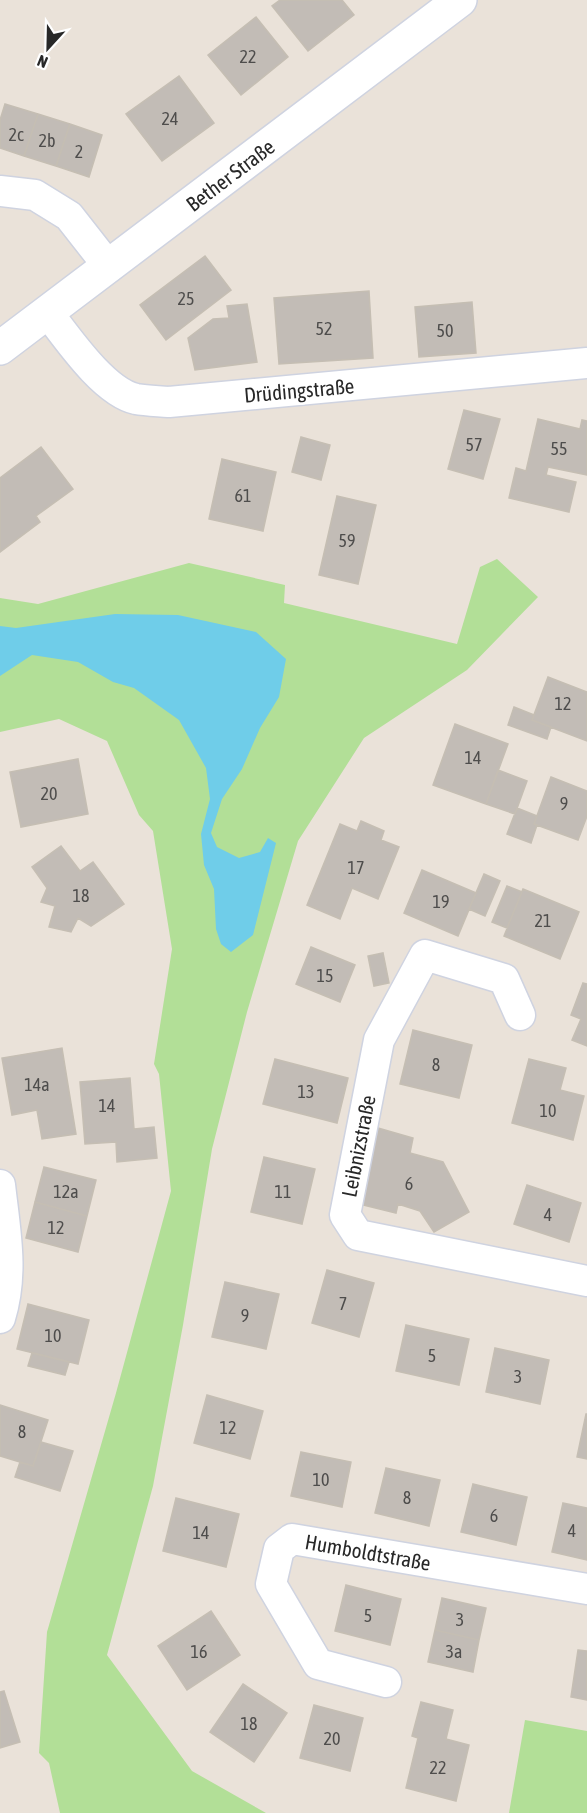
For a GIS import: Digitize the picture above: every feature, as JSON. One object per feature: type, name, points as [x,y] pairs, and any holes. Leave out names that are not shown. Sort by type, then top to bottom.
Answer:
[{"type":"street","name":"Bether Straße","points":[[0,348],[460,0]]},
{"type":"street","points":[[0,191],[35,195],[69,216],[109,267]]},
{"type":"street","name":"Drüdingstraße","points":[[48,313],[102,379],[116,390],[135,399],[169,402],[587,363]]},
{"type":"street","name":"Leibnizstraße","points":[[520,1015],[504,979],[425,955],[379,1040],[345,1215],[358,1235],[587,1281]]},
{"type":"street","points":[[0,1185],[9,1272],[2,1307]]},
{"type":"street","name":"Humboldtstraße","points":[[386,1683],[318,1664],[270,1584],[279,1549],[292,1539],[587,1589]]},
{"type":"green space","points":[[497,559],[538,597],[467,670],[364,738],[298,841],[247,1012],[212,1149],[153,1486],[107,1655],[192,1771],[266,1813],[60,1813],[49,1763],[39,1753],[47,1632],[171,1191],[159,1074],[154,1064],[172,949],[153,831],[139,815],[107,741],[59,719],[0,732],[0,598],[38,604],[189,563],[285,585],[284,603],[457,644],[480,567]]},
{"type":"green space","points":[[525,1720],[587,1731],[587,1813],[509,1813]]},
{"type":"water","points":[[115,614],[178,615],[256,632],[286,659],[279,697],[260,728],[242,769],[222,799],[211,833],[217,847],[239,858],[260,852],[268,838],[276,843],[253,935],[231,952],[221,944],[216,929],[214,889],[204,865],[201,834],[210,799],[206,768],[179,720],[134,688],[113,682],[78,662],[32,655],[0,676],[0,626],[16,628]]},
{"type":"building","points":[[280,0],[342,0],[354,15],[308,51],[272,6]]},
{"type":"building","points":[[256,17],[288,57],[241,95],[208,55]]},
{"type":"building","points":[[179,76],[214,123],[162,161],[126,114]]},
{"type":"building","points":[[5,104],[38,114],[24,156],[0,148],[0,120]]},
{"type":"building","points":[[38,114],[70,124],[56,166],[24,156]]},
{"type":"building","points":[[70,124],[102,135],[89,177],[56,166]]},
{"type":"building","points":[[205,256],[231,290],[166,340],[140,305]]},
{"type":"building","points":[[369,291],[373,358],[279,364],[274,298]]},
{"type":"building","points":[[472,302],[476,353],[419,357],[415,307]]},
{"type":"building","points":[[247,304],[257,362],[195,370],[188,338],[213,319],[229,318],[227,306]]},
{"type":"building","points":[[464,410],[500,419],[483,479],[448,469]]},
{"type":"building","points":[[538,419],[580,429],[582,420],[587,421],[587,475],[548,467],[546,475],[576,482],[569,512],[509,498],[516,468],[526,471]]},
{"type":"building","points":[[301,437],[330,445],[321,480],[292,472]]},
{"type":"building","points":[[41,447],[73,489],[36,516],[40,522],[0,552],[0,478]]},
{"type":"building","points":[[222,459],[276,472],[263,531],[209,519]]},
{"type":"building","points":[[337,496],[376,505],[358,584],[319,575]]},
{"type":"building","points":[[548,677],[587,692],[587,741],[532,720]]},
{"type":"building","points":[[514,707],[534,715],[532,720],[551,727],[547,739],[508,725]]},
{"type":"building","points":[[455,724],[508,744],[486,804],[433,785]]},
{"type":"building","points":[[78,759],[88,814],[21,827],[10,772]]},
{"type":"building","points":[[498,770],[527,781],[515,814],[486,804]]},
{"type":"building","points":[[551,777],[587,791],[587,816],[578,840],[534,824]]},
{"type":"building","points":[[517,808],[537,816],[534,824],[537,825],[531,843],[507,834]]},
{"type":"building","points":[[361,821],[384,831],[381,840],[399,847],[378,899],[352,888],[340,919],[307,905],[340,824],[357,831]]},
{"type":"building","points":[[61,846],[80,871],[93,862],[124,904],[91,926],[78,918],[71,932],[49,927],[55,906],[41,902],[47,888],[32,867]]},
{"type":"building","points":[[422,870],[476,893],[458,936],[404,913]]},
{"type":"building","points":[[484,874],[500,881],[485,916],[469,909]]},
{"type":"building","points":[[507,886],[522,892],[507,928],[492,922]]},
{"type":"building","points":[[523,889],[579,912],[560,959],[504,936]]},
{"type":"building","points":[[311,947],[355,965],[340,1002],[296,984]]},
{"type":"building","points":[[383,953],[389,983],[374,986],[368,956]]},
{"type":"building","points":[[583,983],[587,984],[587,1046],[572,1040],[581,1019],[571,1015]]},
{"type":"building","points":[[413,1030],[472,1045],[459,1098],[400,1084]]},
{"type":"building","points":[[62,1048],[76,1134],[42,1139],[37,1110],[12,1115],[2,1058]]},
{"type":"building","points":[[275,1059],[348,1078],[337,1123],[263,1104]]},
{"type":"building","points":[[529,1059],[566,1068],[560,1090],[584,1096],[573,1140],[512,1123]]},
{"type":"building","points":[[130,1078],[134,1129],[154,1127],[157,1158],[117,1162],[116,1142],[85,1144],[80,1082]]},
{"type":"building","points":[[378,1128],[413,1138],[410,1153],[443,1162],[469,1212],[434,1232],[420,1211],[398,1204],[396,1213],[359,1204]]},
{"type":"building","points":[[264,1157],[315,1169],[302,1224],[251,1212]]},
{"type":"building","points":[[44,1167],[96,1180],[87,1216],[35,1202]]},
{"type":"building","points":[[527,1185],[581,1203],[569,1242],[514,1224]]},
{"type":"building","points":[[35,1202],[87,1216],[78,1252],[26,1238]]},
{"type":"building","points":[[327,1270],[374,1283],[359,1337],[312,1323]]},
{"type":"building","points":[[225,1282],[279,1294],[266,1349],[212,1337]]},
{"type":"building","points":[[28,1304],[89,1320],[78,1364],[17,1349]]},
{"type":"building","points":[[406,1325],[469,1339],[459,1385],[396,1371]]},
{"type":"building","points":[[495,1348],[549,1360],[540,1404],[486,1392]]},
{"type":"building","points":[[32,1353],[69,1362],[65,1375],[28,1366]]},
{"type":"building","points":[[207,1395],[263,1411],[250,1459],[194,1443]]},
{"type":"building","points":[[0,1405],[48,1420],[33,1466],[0,1456]]},
{"type":"building","points":[[587,1414],[587,1459],[577,1457]]},
{"type":"building","points":[[41,1442],[73,1451],[60,1491],[15,1477],[20,1462],[33,1466]]},
{"type":"building","points":[[301,1452],[351,1462],[342,1507],[291,1496]]},
{"type":"building","points":[[386,1468],[440,1480],[429,1526],[375,1513]]},
{"type":"building","points":[[473,1484],[527,1497],[516,1545],[461,1532]]},
{"type":"building","points":[[176,1498],[239,1514],[226,1567],[163,1551]]},
{"type":"building","points":[[563,1503],[587,1508],[587,1560],[552,1552]]},
{"type":"building","points":[[346,1585],[401,1599],[390,1645],[335,1631]]},
{"type":"building","points":[[442,1598],[486,1608],[479,1640],[435,1630]]},
{"type":"building","points":[[211,1611],[240,1655],[187,1690],[158,1646]]},
{"type":"building","points":[[435,1630],[479,1640],[473,1672],[428,1662]]},
{"type":"building","points":[[578,1650],[587,1651],[587,1700],[571,1697]]},
{"type":"building","points":[[243,1684],[287,1713],[254,1762],[210,1732]]},
{"type":"building","points":[[4,1691],[20,1742],[0,1748],[0,1692]]},
{"type":"building","points":[[421,1702],[453,1710],[446,1739],[469,1745],[456,1801],[406,1788],[418,1738],[412,1736]]},
{"type":"building","points":[[314,1705],[363,1718],[350,1771],[300,1758]]}]
